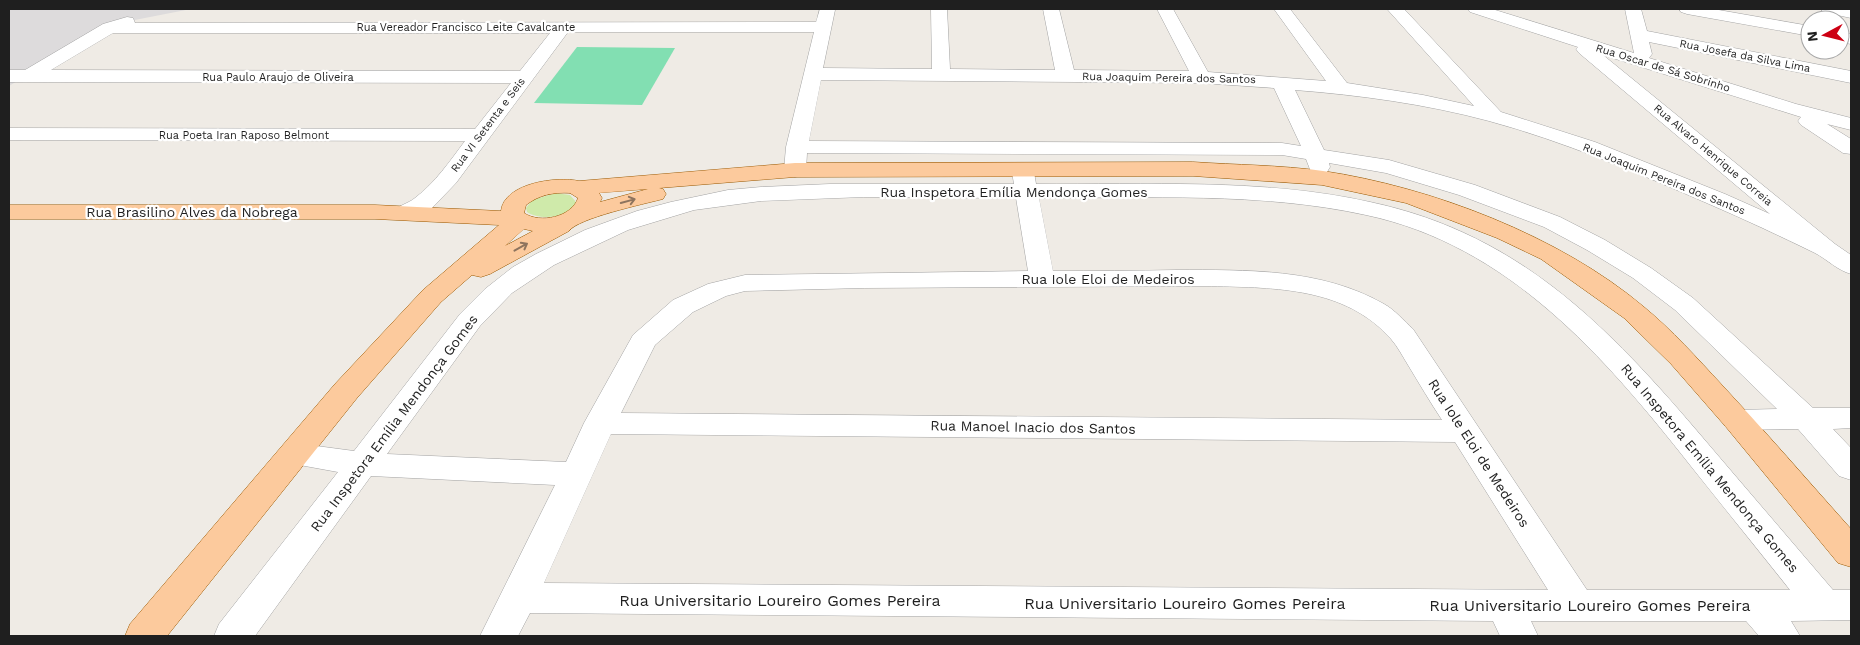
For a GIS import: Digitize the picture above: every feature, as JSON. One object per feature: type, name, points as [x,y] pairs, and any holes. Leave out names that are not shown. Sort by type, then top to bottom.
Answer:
[{"type":"main road","name":"Rua Inspetora Emília Mendonça Gomes","points":[[432,296],[577,216],[720,177],[796,159],[1024,180],[1193,169],[1322,178],[1366,186],[1414,198],[1506,234],[1550,254],[1590,280],[1634,312],[1681,358],[1851,552]]},
{"type":"main road","name":"Rua Inspetora Emília Mendonça Gomes","points":[[533,191],[556,186],[577,188],[720,177]]},
{"type":"main road","points":[[577,188],[589,194],[590,204],[577,216]]},
{"type":"main road","name":"Rua Brasilino Alves da Nobrega","points":[[9,212],[375,212],[410,210],[533,191]]},
{"type":"main road","points":[[518,220],[512,215],[513,205],[533,191]]},
{"type":"main road","name":"Rua Brasilino Alves da Nobrega","points":[[410,210],[518,220],[540,225],[556,223],[577,216]]},
{"type":"main road","name":"Rua Inspetora Emília Mendonça Gomes","points":[[144,636],[346,391],[432,296],[518,220]]},
{"type":"street","points":[[708,26],[716,9]]},
{"type":"street","points":[[940,9],[940,75]]},
{"type":"street","points":[[1051,9],[1066,76]]},
{"type":"street","points":[[1165,9],[1201,77]]},
{"type":"street","points":[[1282,9],[1341,88]]},
{"type":"street","points":[[1395,9],[1494,116]]},
{"type":"street","name":"Rua Oscar de Sá Sobrinho","points":[[1476,9],[1506,13],[1576,41],[1789,108],[1851,124]]},
{"type":"street","points":[[1633,9],[1644,62]]},
{"type":"street","points":[[1687,9],[1800,30]]},
{"type":"street","points":[[1829,9],[1851,12]]},
{"type":"street","points":[[9,89],[117,25],[171,13]]},
{"type":"street","points":[[796,159],[825,18]]},
{"type":"street","name":"Rua Vereador Francisco Leite Cavalcante","points":[[117,25],[708,26],[825,18]]},
{"type":"street","name":"Rua VI Setenta e Seis","points":[[410,210],[423,204],[448,178],[564,27]]},
{"type":"street","name":"Rua Josefa da Silva Lima","points":[[1638,35],[1851,77]]},
{"type":"street","name":"Rua Alvaro Henrique Correia","points":[[1576,41],[1826,249],[1851,266]]},
{"type":"street","name":"Rua Joaquim Pereira dos Santos","points":[[813,74],[1201,77],[1341,88],[1423,101],[1494,116],[1638,166],[1717,199],[1826,249]]},
{"type":"street","name":"Rua Paulo Araujo de Oliveira","points":[[9,76],[525,77]]},
{"type":"street","points":[[1280,82],[1315,153],[1322,178]]},
{"type":"street","points":[[1789,108],[1851,148]]},
{"type":"street","name":"Rua Poeta Iran Raposo Belmont","points":[[9,134],[480,135]]},
{"type":"street","name":"Rua Inspetora Emília Mendonça Gomes","points":[[796,159],[1282,149],[1315,153],[1389,167],[1467,190],[1552,222],[1596,245],[1642,273],[1684,304],[1806,419],[1851,468]]},
{"type":"street","points":[[1024,180],[1042,279]]},
{"type":"street","name":"Rua Inspetora Emília Mendonça Gomes","points":[[233,636],[470,320],[503,287],[542,261],[584,240],[639,219],[692,204],[754,195],[1024,180],[1315,198],[1401,216],[1447,232],[1490,255],[1531,282],[1589,329],[1638,378],[1837,605]]},
{"type":"street","name":"Rua Iole Eloi de Medeiros","points":[[499,636],[519,598],[600,423],[643,341],[683,306],[717,290],[746,283],[1212,278],[1279,280],[1314,286],[1340,294],[1376,310],[1403,335],[1576,604]]},
{"type":"street","points":[[1737,420],[1851,418]]},
{"type":"street","name":"Rua Manoel Inacio dos Santos","points":[[600,423],[1465,431]]},
{"type":"street","points":[[294,454],[363,464],[577,474]]},
{"type":"street","name":"Rua Universitario Loureiro Gomes Pereira","points":[[519,598],[1512,621],[1576,604],[1837,605]]},
{"type":"street","points":[[1756,605],[1780,636]]},
{"type":"shaded area","points":[[9,9],[191,9],[109,25],[9,86]]},
{"type":"green space","points":[[577,47],[675,48],[642,105],[534,103]]},
{"type":"green space","points":[[556,193],[570,195],[576,202],[568,212],[547,217],[527,212],[526,208],[532,200]]}]
